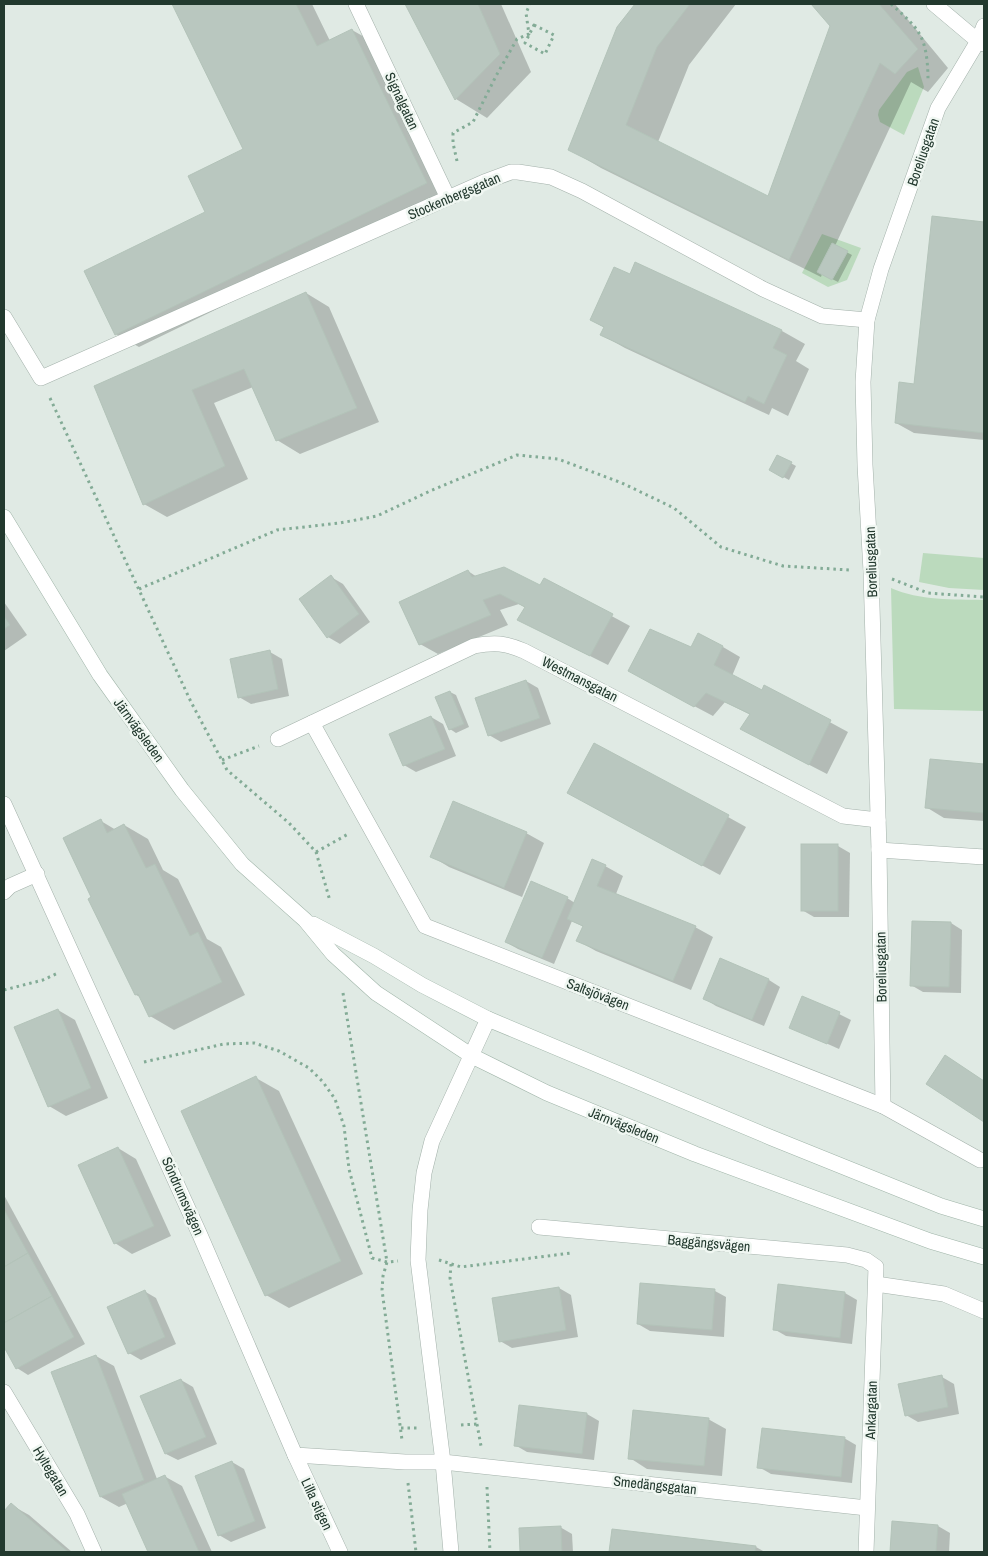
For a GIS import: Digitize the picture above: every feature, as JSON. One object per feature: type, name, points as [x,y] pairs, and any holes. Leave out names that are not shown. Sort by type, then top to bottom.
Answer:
[{"type":"street","name":"Signalgatan","points":[[356,4],[448,198]]},
{"type":"street","points":[[934,4],[981,42]]},
{"type":"street","name":"Boreliusgatan","points":[[883,1106],[872,571],[865,465],[863,382],[866,320],[881,269],[938,108],[981,42],[984,26]]},
{"type":"street","name":"Stockenbergsgatan","points":[[41,378],[511,172],[551,177],[582,191],[762,289],[822,316],[866,320]]},
{"type":"street","points":[[4,317],[41,378]]},
{"type":"street","name":"Järnvägsleden","points":[[4,517],[100,675],[182,790],[242,864],[305,920],[333,954],[376,993],[472,1056],[547,1093],[695,1154],[930,1241],[984,1257]]},
{"type":"street","name":"Westmansgatan","points":[[278,739],[474,646],[491,643],[508,644],[844,816],[878,820]]},
{"type":"street","name":"Saltsjövägen","points":[[312,723],[425,926],[883,1106],[980,1160]]},
{"type":"street","name":"Söndrumsvägen","points":[[4,804],[204,1244],[294,1455]]},
{"type":"street","points":[[879,850],[984,857]]},
{"type":"street","points":[[4,892],[10,886],[37,874]]},
{"type":"street","name":"Järnvägsleden","points":[[305,920],[488,1019],[932,1202],[984,1219]]},
{"type":"street","points":[[451,1552],[443,1462],[418,1260],[420,1210],[424,1173],[432,1141],[488,1019]]},
{"type":"street","name":"Baggängsvägen","points":[[539,1227],[847,1255],[866,1260],[876,1267]]},
{"type":"street","name":"Ankargatan","points":[[866,1552],[876,1267]]},
{"type":"street","points":[[876,1284],[944,1294],[984,1311]]},
{"type":"street","name":"Hyltegatan","points":[[4,1392],[77,1514],[94,1552]]},
{"type":"street","points":[[294,1455],[405,1462],[443,1462]]},
{"type":"street","name":"Lilla stigen","points":[[294,1455],[340,1552]]},
{"type":"street","name":"Smedängsgatan","points":[[443,1462],[867,1508]]},
{"type":"path","points":[[464,191],[453,143],[453,133],[473,122],[517,39],[529,34],[534,24],[554,35],[545,54],[525,43],[529,34],[526,13],[530,4]]},
{"type":"path","points":[[892,4],[914,26],[922,38],[928,69],[928,87]]},
{"type":"path","points":[[41,378],[191,702],[227,770],[289,823],[316,852],[330,901]]},
{"type":"path","points":[[139,589],[277,530],[340,523],[378,516],[430,491],[517,455],[558,459],[622,483],[674,508],[721,547],[783,566],[872,571],[928,593],[984,597]]},
{"type":"path","points":[[222,760],[278,739]]},
{"type":"path","points":[[316,852],[368,823]]},
{"type":"path","points":[[4,990],[43,980],[62,971]]},
{"type":"path","points":[[343,993],[388,1262],[382,1276],[382,1290],[416,1552]]},
{"type":"path","points":[[125,1068],[156,1058],[224,1044],[254,1043],[279,1052],[309,1068],[324,1082],[335,1100],[344,1126],[349,1169],[372,1258],[388,1262],[438,1259],[461,1267],[544,1256]]},
{"type":"path","points":[[451,1264],[450,1278],[482,1450]]},
{"type":"path","points":[[455,1425],[477,1424]]},
{"type":"path","points":[[401,1428],[420,1428]]},
{"type":"path","points":[[487,1484],[490,1552]]},
{"type":"green space","points":[[918,67],[924,87],[904,135],[880,122],[879,110],[907,72]]},
{"type":"green space","points":[[822,234],[861,248],[847,280],[828,287],[802,273]]},
{"type":"green space","points":[[923,553],[984,558],[984,590],[949,588],[919,582]]},
{"type":"green space","points":[[891,588],[925,597],[984,600],[984,711],[894,709]]},
{"type":"building","points":[[172,4],[296,4],[317,46],[352,29],[427,183],[115,335],[84,271],[205,212],[188,176],[243,149]]},
{"type":"building","points":[[405,4],[478,4],[500,54],[455,100]]},
{"type":"building","points":[[635,4],[690,4],[657,47],[626,125],[768,196],[830,26],[811,4],[879,4],[918,49],[895,74],[880,63],[789,260],[568,150],[617,27]]},
{"type":"building","points":[[932,216],[984,222],[984,433],[895,423],[899,382],[914,384]]},
{"type":"building","points":[[832,243],[848,251],[832,280],[817,272]]},
{"type":"building","points":[[635,262],[782,330],[773,348],[787,355],[764,404],[748,396],[745,402],[600,335],[604,327],[590,320],[614,267],[630,274]]},
{"type":"building","points":[[306,292],[357,408],[276,441],[244,369],[192,390],[225,466],[143,505],[94,386]]},
{"type":"building","points":[[777,455],[792,462],[783,478],[769,470]]},
{"type":"building","points":[[504,567],[540,585],[544,578],[613,614],[590,656],[517,620],[525,607],[500,594],[483,600],[491,615],[419,645],[399,602],[468,570],[472,577]]},
{"type":"building","points":[[331,575],[359,614],[327,638],[299,599]]},
{"type":"building","points":[[4,616],[10,625],[4,629]]},
{"type":"building","points":[[650,629],[691,647],[698,633],[723,646],[714,665],[762,690],[764,685],[831,720],[809,765],[740,729],[750,714],[706,693],[694,707],[628,671]]},
{"type":"building","points":[[270,650],[278,689],[238,698],[230,659]]},
{"type":"building","points":[[526,680],[540,718],[488,736],[475,698]]},
{"type":"building","points":[[450,691],[464,724],[449,730],[435,697]]},
{"type":"building","points":[[431,716],[445,749],[403,766],[389,734]]},
{"type":"building","points":[[594,743],[729,815],[702,866],[567,793]]},
{"type":"building","points":[[930,759],[984,764],[984,813],[925,808]]},
{"type":"building","points":[[453,801],[527,832],[504,888],[430,857]]},
{"type":"building","points":[[101,819],[107,833],[124,824],[146,868],[155,864],[190,936],[198,932],[222,982],[149,1017],[138,994],[135,995],[88,899],[91,897],[63,838]]},
{"type":"building","points":[[801,844],[838,844],[838,911],[801,911]]},
{"type":"building","points":[[592,859],[606,865],[597,886],[696,926],[673,981],[576,941],[583,926],[567,919]]},
{"type":"building","points":[[531,881],[568,897],[542,958],[505,942]]},
{"type":"building","points":[[912,921],[951,922],[949,987],[910,986]]},
{"type":"building","points":[[720,958],[769,979],[752,1020],[703,999]]},
{"type":"building","points":[[802,996],[840,1012],[827,1044],[789,1028]]},
{"type":"building","points":[[58,1009],[91,1088],[48,1107],[14,1027]]},
{"type":"building","points":[[945,1055],[984,1081],[984,1122],[926,1084]]},
{"type":"building","points":[[256,1076],[341,1261],[265,1296],[181,1111]]},
{"type":"building","points":[[118,1147],[154,1226],[114,1244],[78,1165]]},
{"type":"building","points":[[4,1212],[28,1253],[4,1267]]},
{"type":"building","points":[[28,1253],[52,1296],[4,1323],[4,1267]]},
{"type":"building","points":[[640,1283],[715,1289],[712,1330],[637,1324]]},
{"type":"building","points":[[778,1284],[845,1292],[840,1338],[773,1330]]},
{"type":"building","points":[[559,1287],[566,1330],[499,1342],[492,1298]]},
{"type":"building","points":[[145,1290],[165,1337],[128,1354],[107,1307]]},
{"type":"building","points":[[52,1296],[74,1337],[16,1369],[4,1347],[4,1323]]},
{"type":"building","points":[[96,1355],[144,1480],[100,1497],[51,1372]]},
{"type":"building","points":[[942,1375],[948,1407],[905,1416],[898,1384]]},
{"type":"building","points":[[181,1379],[206,1437],[165,1454],[140,1396]]},
{"type":"building","points":[[519,1405],[587,1413],[582,1454],[514,1446]]},
{"type":"building","points":[[633,1410],[709,1418],[704,1466],[628,1459]]},
{"type":"building","points":[[762,1428],[845,1437],[841,1477],[757,1468]]},
{"type":"building","points":[[232,1461],[255,1521],[218,1536],[195,1476]]},
{"type":"building","points":[[165,1475],[199,1552],[148,1552],[122,1494]]},
{"type":"building","points":[[11,1503],[67,1551],[4,1552],[4,1511]]},
{"type":"building","points":[[892,1521],[938,1525],[936,1552],[890,1552]]},
{"type":"building","points":[[561,1526],[562,1552],[520,1552],[519,1528]]},
{"type":"building","points":[[612,1529],[756,1546],[755,1552],[609,1552]]}]
